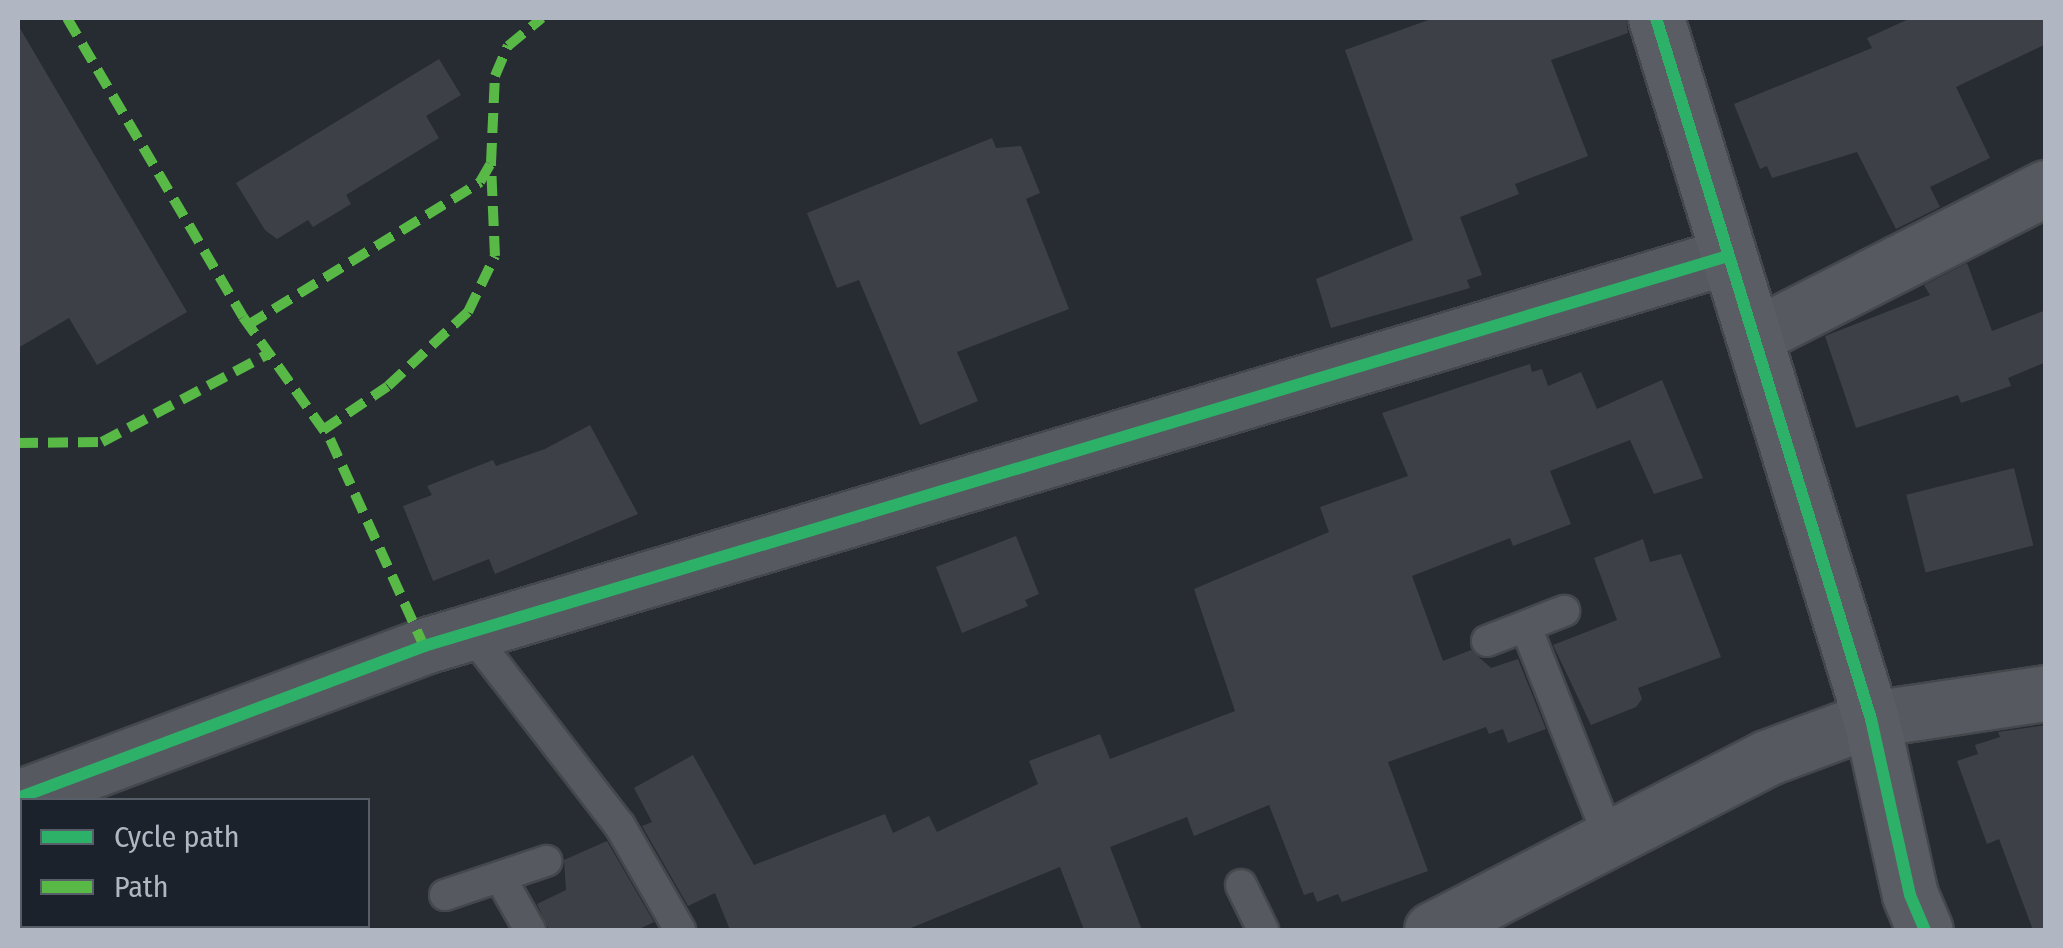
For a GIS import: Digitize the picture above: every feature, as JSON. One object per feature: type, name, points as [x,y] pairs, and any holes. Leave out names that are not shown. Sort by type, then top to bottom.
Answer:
[{"type":"street","points":[[1656,18],[1871,718],[1910,894],[1925,930]]},
{"type":"street","points":[[1755,336],[2046,188]]},
{"type":"street","points":[[18,798],[470,632],[1728,256]]},
{"type":"street","points":[[1432,930],[1766,758],[1871,718],[2046,693]]},
{"type":"lane","points":[[1488,641],[1564,611]]},
{"type":"lane","points":[[1526,627],[1610,838]]},
{"type":"lane","points":[[470,632],[620,826],[680,930]]},
{"type":"lane","points":[[445,895],[546,861]]},
{"type":"lane","points":[[500,877],[530,930]]},
{"type":"lane","points":[[1241,886],[1262,930]]},
{"type":"building","points":[[1434,18],[1626,18],[1628,33],[1551,60],[1588,156],[1515,184],[1519,194],[1460,217],[1482,275],[1467,280],[1470,288],[1331,328],[1316,279],[1413,240],[1345,50]]},
{"type":"building","points":[[1911,18],[2046,18],[2046,44],[1956,87],[1990,158],[1930,187],[1940,207],[1896,229],[1857,152],[1772,178],[1767,166],[1760,169],[1734,104],[1872,48],[1867,38]]},
{"type":"building","points":[[18,25],[187,312],[97,365],[69,318],[18,348]]},
{"type":"building","points":[[439,59],[461,95],[426,116],[439,138],[346,195],[351,204],[313,227],[308,220],[277,239],[265,230],[236,183]]},
{"type":"building","points":[[992,138],[996,148],[1021,146],[1040,193],[1026,199],[1069,309],[957,352],[978,401],[920,425],[859,280],[837,288],[807,213]]},
{"type":"building","points":[[1967,263],[1992,331],[2046,310],[2046,362],[2008,378],[2011,386],[1961,403],[1958,395],[1856,428],[1825,336],[1930,295],[1924,285]]},
{"type":"building","points":[[1530,364],[1532,372],[1542,369],[1548,386],[1581,372],[1597,409],[1662,380],[1703,478],[1654,494],[1630,440],[1550,471],[1571,524],[1513,546],[1510,538],[1412,576],[1443,661],[1471,650],[1491,668],[1518,659],[1546,729],[1508,743],[1503,729],[1489,734],[1486,727],[1388,762],[1428,871],[1342,902],[1338,894],[1317,902],[1313,892],[1304,895],[1269,805],[1194,836],[1187,817],[1110,847],[1142,930],[1084,930],[1060,867],[906,930],[730,930],[715,893],[688,906],[642,826],[652,822],[634,788],[693,755],[754,865],[885,814],[893,833],[929,816],[937,832],[1038,784],[1029,761],[1100,734],[1110,759],[1235,711],[1194,589],[1329,532],[1320,507],[1408,476],[1382,413]]},
{"type":"building","points":[[590,425],[638,514],[495,574],[489,559],[433,581],[403,506],[432,495],[427,486],[493,460],[496,466],[545,449]]},
{"type":"building","points":[[2014,468],[2033,546],[1926,572],[1906,495]]},
{"type":"building","points":[[1016,536],[1039,594],[1025,600],[1028,606],[962,633],[936,567]]},
{"type":"building","points":[[1643,539],[1650,562],[1681,554],[1721,657],[1638,688],[1642,699],[1636,707],[1591,725],[1553,645],[1617,620],[1594,558]]},
{"type":"building","points":[[2046,725],[2046,930],[2033,930],[1999,839],[1987,844],[1957,761],[1978,754],[1975,745],[2000,737],[1998,732]]},
{"type":"building","points":[[607,841],[654,922],[637,930],[549,930],[537,904],[566,890],[564,860]]},
{"type":"marked path","points":[[67,18],[243,317],[330,439],[424,646]]},
{"type":"marked path","points":[[248,325],[480,182],[491,163],[495,76],[508,46],[542,18]]},
{"type":"marked path","points":[[323,430],[388,386],[468,312],[495,256],[491,163]]},
{"type":"marked path","points":[[18,443],[102,442],[268,354]]},
{"type":"cycle path","points":[[1656,18],[1871,719],[1910,895],[1925,930]]},
{"type":"cycle path","points":[[18,798],[424,646],[1728,256]]}]
